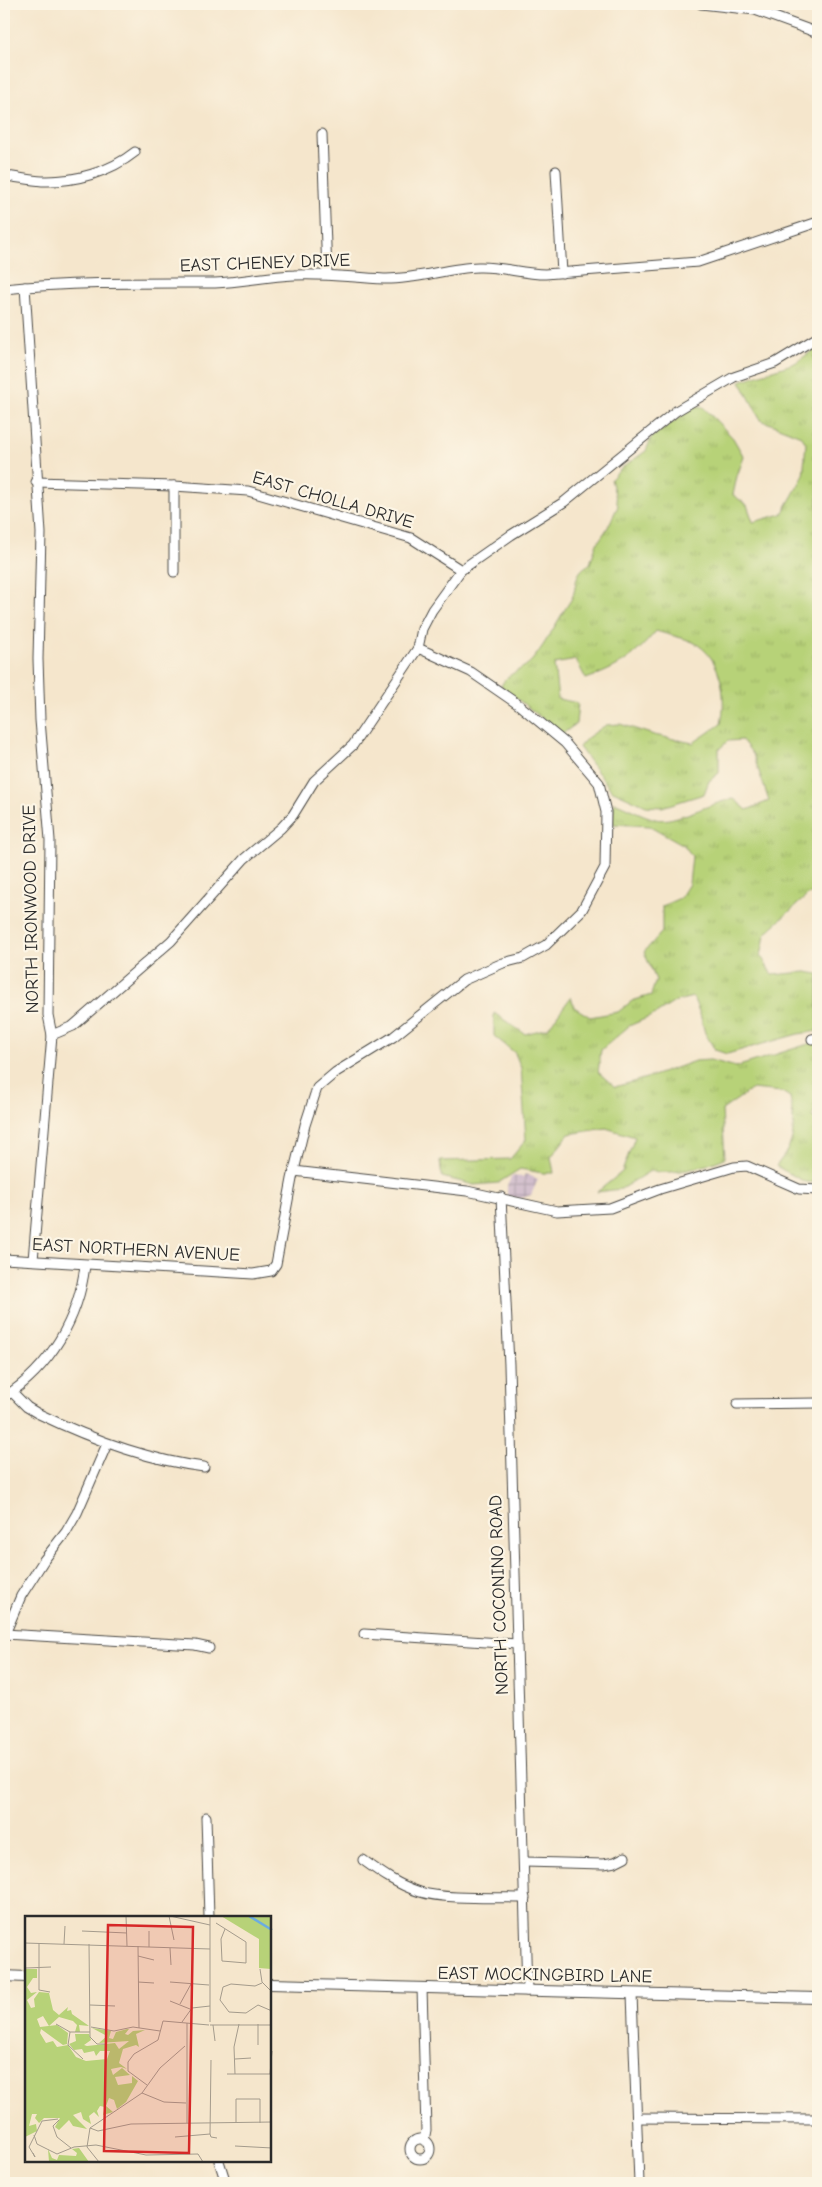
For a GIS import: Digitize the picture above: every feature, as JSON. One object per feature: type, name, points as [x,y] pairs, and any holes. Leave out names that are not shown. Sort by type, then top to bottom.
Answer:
[{"type":"street","points":[[701,4],[755,10],[818,33]]},
{"type":"street","points":[[322,134],[327,274]]},
{"type":"street","points":[[4,176],[43,181],[97,173],[122,163],[135,152]]},
{"type":"street","points":[[556,171],[562,272]]},
{"type":"street","name":"EAST CHENEY DRIVE","points":[[4,289],[49,284],[188,281],[215,283],[293,275],[327,274],[384,279],[424,277],[456,269],[480,267],[529,274],[698,262],[818,222]]},
{"type":"street","name":"NORTH IRONWOOD DRIVE","points":[[25,287],[36,482],[41,533],[38,649],[40,720],[50,840],[48,1015],[52,1035],[34,1260]]},
{"type":"street","points":[[52,1035],[73,1026],[171,941],[244,859],[281,828],[293,815],[314,781],[353,745],[418,648],[422,629],[432,610],[461,570],[564,502],[676,411],[734,377],[775,363],[818,337]]},
{"type":"street","name":"EAST CHOLLA DRIVE","points":[[36,482],[174,486],[248,491],[327,512],[411,538],[461,570]]},
{"type":"street","points":[[174,486],[174,572]]},
{"type":"street","points":[[418,648],[471,672],[519,705],[565,743],[599,783],[606,812],[605,867],[582,910],[546,945],[523,958],[503,963],[464,980],[393,1037],[336,1072],[317,1088],[305,1125],[294,1171],[467,1191],[501,1197],[557,1211],[610,1208],[660,1189],[734,1167],[748,1166],[799,1189],[818,1190]]},
{"type":"street","name":"EAST NORTHERN AVENUE","points":[[4,1259],[244,1273],[271,1271],[276,1264],[294,1171]]},
{"type":"street","name":"NORTH COCONINO ROAD","points":[[501,1197],[509,1366],[527,1991]]},
{"type":"street","points":[[4,1397],[42,1364],[57,1345],[78,1302],[86,1265]]},
{"type":"street","points":[[12,1392],[37,1413],[107,1444],[187,1465],[204,1467]]},
{"type":"street","points":[[737,1404],[818,1403]]},
{"type":"street","points":[[107,1444],[77,1513],[66,1532],[44,1560],[21,1596],[4,1634],[195,1645],[209,1648]]},
{"type":"street","points":[[364,1634],[517,1644]]},
{"type":"street","points":[[206,1817],[209,1916]]},
{"type":"street","points":[[524,1862],[604,1864],[615,1862],[625,1856]]},
{"type":"street","points":[[363,1860],[388,1878],[422,1892],[440,1895],[525,1898]]},
{"type":"street","points":[[4,1976],[25,1977]]},
{"type":"street","name":"EAST MOCKINGBIRD LANE","points":[[271,1984],[818,1998]]},
{"type":"street","points":[[422,1988],[426,2130],[424,2140]]},
{"type":"street","points":[[632,1994],[639,2183]]},
{"type":"street","points":[[637,2118],[818,2119]]},
{"type":"street","points":[[219,2162],[226,2183]]},
{"type":"shaded area","points":[[525,1174],[538,1179],[531,1195],[519,1199],[507,1196],[507,1186],[512,1176],[523,1177]]},
{"type":"green space","points":[[818,347],[818,406],[816,413],[818,427],[818,895],[809,894],[771,928],[765,935],[761,956],[772,975],[806,972],[818,974],[818,1031],[798,1034],[727,1054],[715,1050],[705,1033],[693,997],[676,1001],[656,1014],[629,1026],[601,1050],[598,1072],[615,1087],[695,1061],[710,1060],[736,1067],[818,1041],[818,1103],[812,1117],[818,1120],[818,1183],[805,1182],[776,1166],[788,1149],[793,1134],[790,1097],[782,1092],[752,1089],[722,1110],[725,1158],[698,1168],[669,1172],[650,1171],[621,1189],[597,1192],[622,1172],[635,1137],[606,1128],[569,1134],[551,1157],[554,1173],[520,1169],[498,1183],[474,1185],[442,1177],[440,1161],[510,1159],[526,1140],[521,1068],[515,1053],[494,1036],[494,1013],[525,1034],[548,1028],[571,997],[574,1007],[590,1017],[618,1012],[632,1001],[651,995],[656,980],[644,952],[662,932],[662,906],[680,898],[689,884],[692,856],[684,845],[650,826],[613,824],[614,802],[655,819],[663,820],[682,816],[734,799],[747,810],[769,801],[753,754],[742,740],[728,741],[719,749],[719,773],[709,781],[704,794],[662,807],[646,806],[611,790],[579,747],[587,738],[606,725],[620,724],[654,735],[693,743],[721,724],[723,701],[720,678],[710,657],[693,642],[656,631],[624,661],[607,671],[586,679],[576,660],[554,664],[558,699],[578,703],[576,724],[562,734],[501,686],[507,677],[530,663],[533,659],[572,597],[580,572],[590,564],[596,545],[607,529],[618,506],[611,479],[623,467],[646,451],[651,438],[695,406],[703,407],[733,438],[744,457],[733,495],[747,505],[753,522],[782,514],[803,477],[806,443],[801,436],[761,420],[740,381],[795,363]]}]
